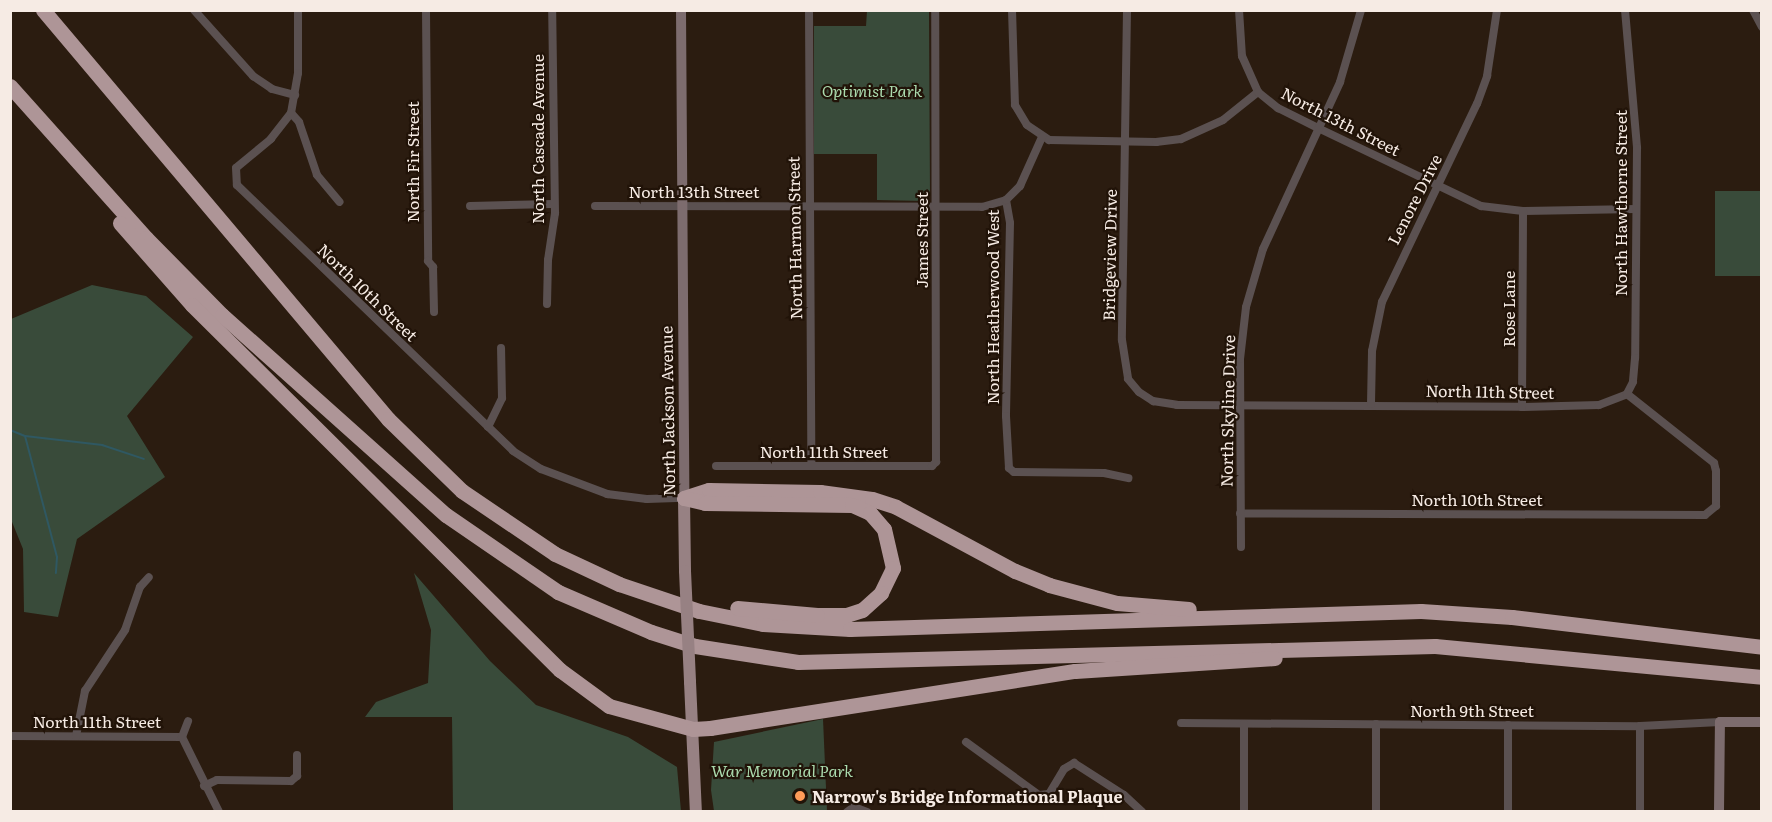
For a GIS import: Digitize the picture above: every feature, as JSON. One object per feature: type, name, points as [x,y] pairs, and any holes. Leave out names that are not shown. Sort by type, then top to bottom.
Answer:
[{"type":"highway","points":[[43,10],[388,419],[462,491],[555,554],[619,584],[699,611],[763,624],[850,629],[1279,615],[1455,613],[1761,647]]},
{"type":"highway","points":[[10,86],[51,133],[222,315],[446,515],[558,592],[651,632],[695,646],[798,662],[1386,645],[1467,648],[1761,677]]},
{"type":"highway","points":[[51,133],[99,198],[192,305],[560,670],[609,706],[693,729],[1007,679],[1125,666],[1394,651],[1552,657]]},
{"type":"highway","points":[[684,498],[709,490],[848,494],[896,507],[1015,572],[1082,596],[1143,606],[1279,615]]},
{"type":"highway","points":[[619,584],[755,611],[847,615],[862,610],[881,593],[892,568],[884,529],[870,513],[852,505],[705,503],[684,498]]},
{"type":"main road","name":"North Jackson Avenue","points":[[681,10],[685,558],[696,812]]},
{"type":"main road","name":"North 9th Street","points":[[1720,722],[1761,723]]},
{"type":"main road","points":[[1719,812],[1720,722]]},
{"type":"street","points":[[194,10],[253,76],[272,89],[296,95]]},
{"type":"street","points":[[298,10],[296,95],[291,113],[300,122],[317,175],[340,201]]},
{"type":"street","name":"North Fir Street","points":[[426,10],[428,261],[433,267],[434,312]]},
{"type":"street","name":"North Cascade Avenue","points":[[547,304],[553,204],[552,10]]},
{"type":"street","name":"North Harmon Street","points":[[809,10],[811,466]]},
{"type":"street","name":"James Street","points":[[932,466],[937,455],[935,10]]},
{"type":"street","points":[[1012,10],[1015,105],[1027,125],[1042,137]]},
{"type":"street","name":"Bridgeview Drive","points":[[1128,10],[1122,340],[1128,379],[1145,397],[1164,404],[1240,403]]},
{"type":"street","points":[[1239,10],[1242,56],[1258,92]]},
{"type":"street","name":"North Skyline Drive","points":[[1241,547],[1242,340],[1254,276],[1279,210],[1346,65],[1361,10]]},
{"type":"street","name":"Lenore Drive","points":[[1371,404],[1377,319],[1390,282],[1487,76],[1497,10]]},
{"type":"street","name":"North Hawthorne Street","points":[[1625,10],[1636,110],[1635,368],[1627,394]]},
{"type":"street","points":[[1753,10],[1761,27]]},
{"type":"street","name":"North 13th Street","points":[[1042,137],[1065,143],[1156,142],[1191,136],[1223,120],[1258,92],[1278,108],[1480,206],[1523,211],[1636,209]]},
{"type":"street","name":"North 10th Street","points":[[291,113],[281,129],[240,164],[234,175],[237,185],[261,210],[488,427],[523,457],[583,487],[631,497],[684,498]]},
{"type":"street","name":"North Heatherwood West","points":[[1042,137],[1020,186],[1006,200],[1010,223],[1006,416],[1009,468],[1014,472],[1104,473],[1128,478]]},
{"type":"street","name":"North 13th Street","points":[[596,206],[936,208],[982,207],[1006,200]]},
{"type":"street","points":[[470,206],[553,204]]},
{"type":"street","name":"Rose Lane","points":[[1522,406],[1523,211]]},
{"type":"street","points":[[488,427],[502,398],[501,348]]},
{"type":"street","name":"North 10th Street","points":[[1240,513],[1713,512],[1714,463],[1698,454],[1627,394]]},
{"type":"street","name":"North 11th Street","points":[[1240,403],[1599,405],[1627,394]]},
{"type":"street","name":"North 11th Street","points":[[716,466],[932,466]]},
{"type":"street","points":[[76,736],[85,691],[125,630],[140,587],[149,577]]},
{"type":"street","points":[[188,721],[182,737],[204,786],[219,812]]},
{"type":"street","name":"North 9th Street","points":[[1181,723],[1640,726],[1720,722]]},
{"type":"street","points":[[1244,724],[1244,812]]},
{"type":"street","points":[[1376,724],[1376,812]]},
{"type":"street","points":[[1508,725],[1508,812]]},
{"type":"street","points":[[1640,726],[1640,812]]},
{"type":"street","name":"North 11th Street","points":[[10,736],[182,737]]},
{"type":"street","points":[[966,742],[1039,795],[1048,794],[1064,769],[1074,763],[1124,795],[1142,812]]},
{"type":"street","points":[[204,786],[217,780],[291,781],[297,776],[297,755]]},
{"type":"street","points":[[847,812],[856,807],[867,812]]},
{"type":"green space","name":"Optimist Park","points":[[867,11],[929,11],[930,195],[924,201],[877,200],[877,154],[814,154],[814,26],[866,26]]},
{"type":"green space","points":[[1715,191],[1761,191],[1761,276],[1715,276]]},
{"type":"green space","points":[[92,285],[146,296],[193,337],[127,416],[165,477],[77,539],[58,617],[24,612],[23,549],[10,517],[11,319]]},
{"type":"green space","points":[[414,573],[490,661],[536,705],[628,737],[677,767],[681,811],[453,811],[452,717],[365,717],[376,702],[428,683],[431,630]]},
{"type":"green space","name":"War Memorial Park","points":[[823,719],[827,811],[714,811],[711,790],[714,742]]},
{"type":"waterway","points":[[10,430],[25,436],[102,445],[144,459]]},
{"type":"waterway","points":[[25,436],[57,557],[56,573]]},
{"type":"place","name":"Narrow's Bridge Informational Plaque","points":[[800,796]]}]
